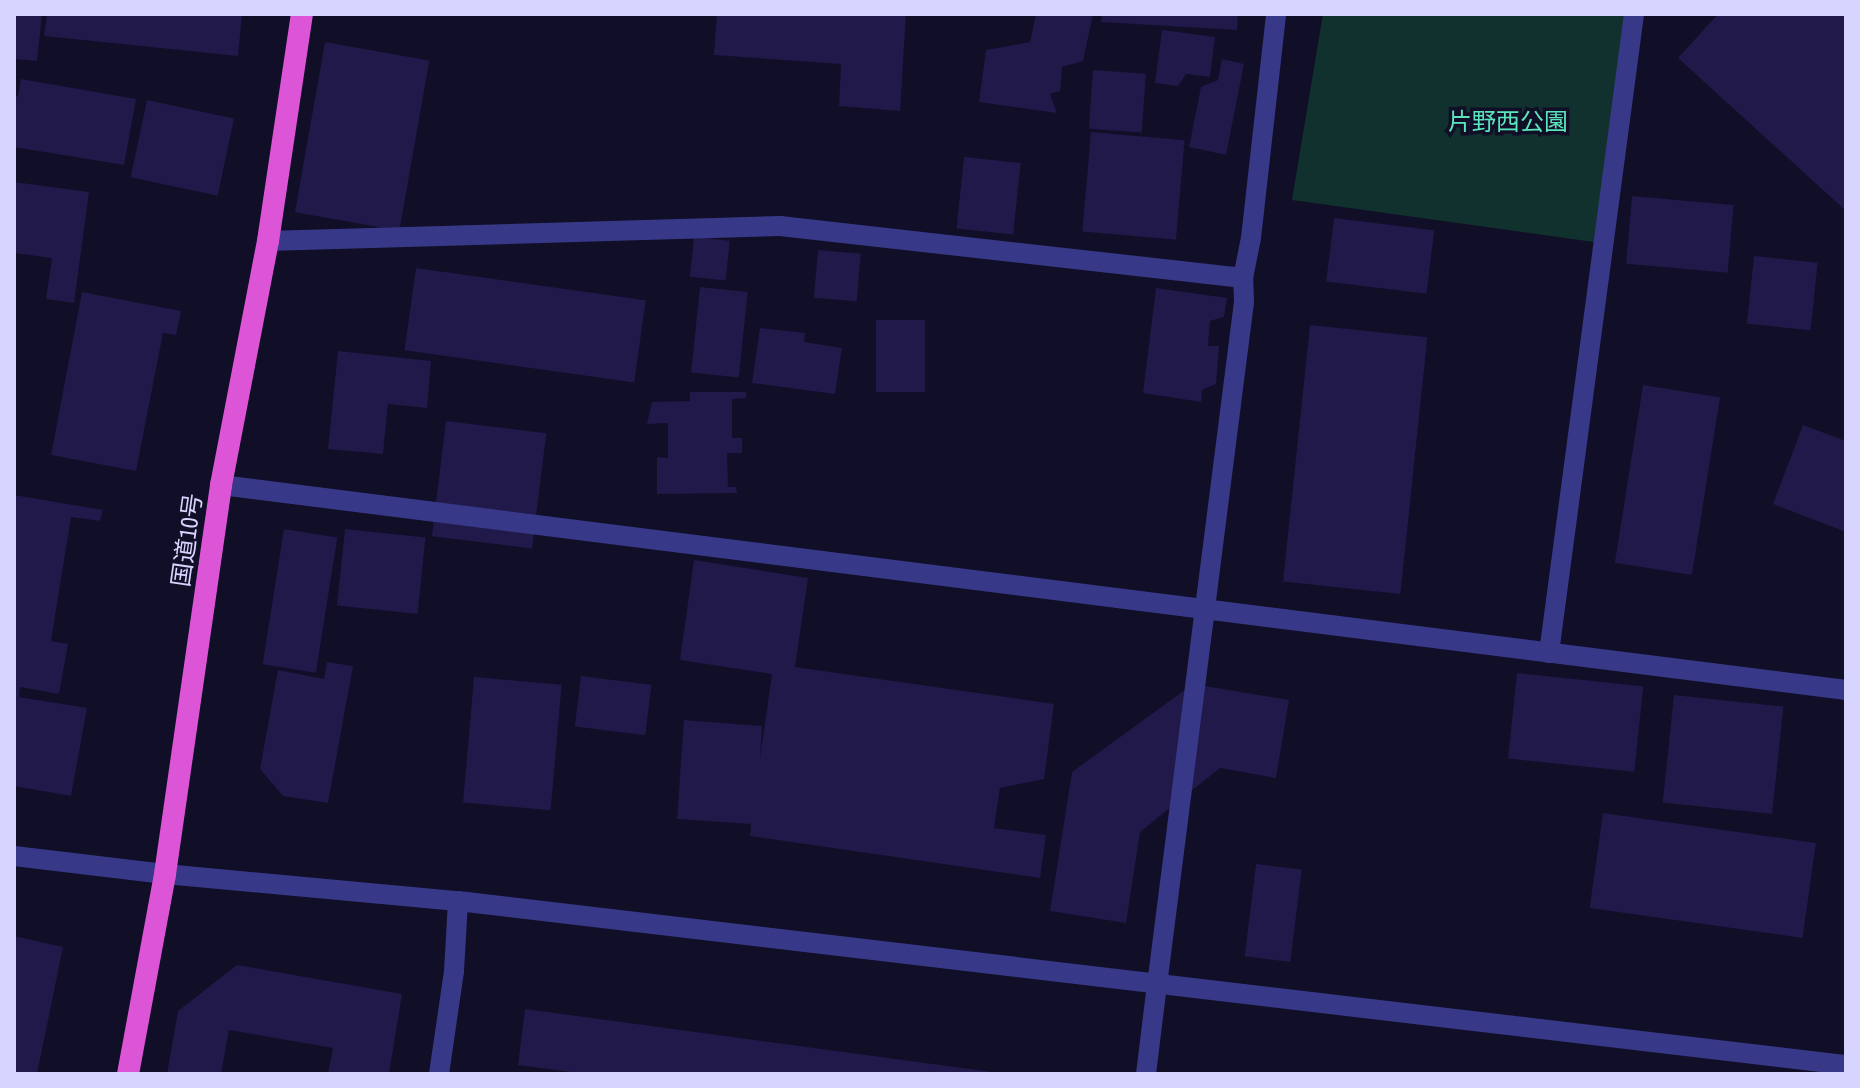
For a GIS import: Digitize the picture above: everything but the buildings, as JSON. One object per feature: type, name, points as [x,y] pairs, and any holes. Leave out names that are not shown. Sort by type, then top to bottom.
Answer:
[{"type":"highway","name":"国道10号","points":[[128,1074],[165,874],[221,485],[268,241],[302,14]]},
{"type":"street","points":[[1146,1074],[1244,302],[1243,278],[1251,238],[1276,14]]},
{"type":"street","points":[[1549,653],[1634,14]]},
{"type":"street","points":[[268,241],[780,226],[1243,278]]},
{"type":"street","points":[[221,485],[1846,690]]},
{"type":"street","points":[[14,856],[165,874],[458,901],[1846,1065]]},
{"type":"street","points":[[439,1074],[454,971],[458,901]]},
{"type":"green space","name":"片野西公園","points":[[1323,14],[1635,14],[1601,243],[1292,200]]}]
